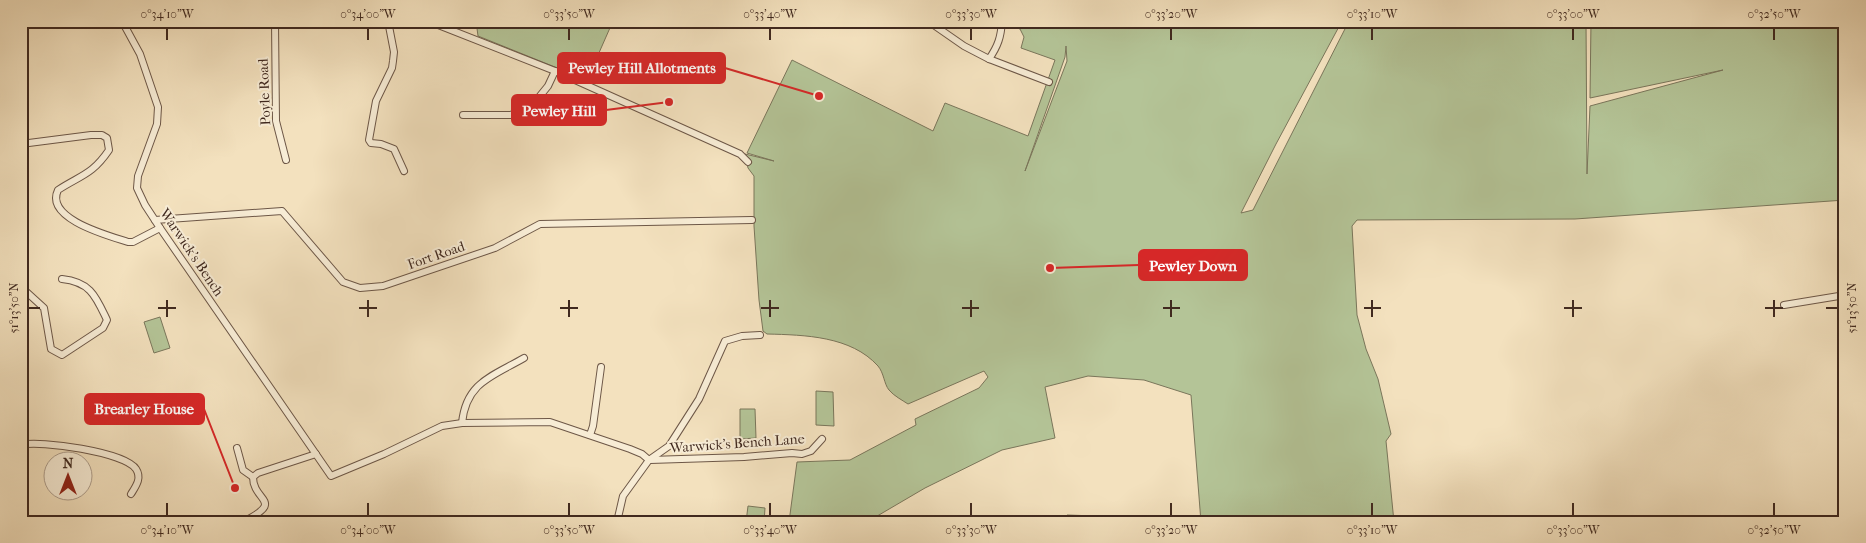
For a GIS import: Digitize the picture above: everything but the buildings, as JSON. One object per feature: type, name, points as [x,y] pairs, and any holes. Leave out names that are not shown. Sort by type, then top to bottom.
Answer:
[{"type":"street","name":"Warwick's Bench","points":[[122,21],[140,54],[158,107],[157,124],[138,176],[137,188],[145,205],[160,228],[330,476],[384,454],[442,426],[462,423]]},
{"type":"street","name":"Poyle Road","points":[[275,21],[276,121],[286,160]]},
{"type":"street","points":[[388,21],[394,52],[392,68],[376,101],[369,140],[371,143],[381,144],[394,149],[404,171]]},
{"type":"street","points":[[428,21],[555,71],[740,154],[748,162]]},
{"type":"street","points":[[928,21],[964,46],[1049,82]]},
{"type":"street","points":[[989,58],[1001,38],[1002,21]]},
{"type":"street","points":[[463,115],[511,115],[535,102],[548,86],[555,71]]},
{"type":"street","points":[[21,144],[91,135],[102,135],[108,138],[109,150],[91,172],[58,190],[56,199],[58,205],[74,221],[93,231],[128,242],[133,242],[160,228]]},
{"type":"street","name":"Fort Road","points":[[155,220],[282,211],[343,282],[360,288],[383,286],[495,248],[540,224],[752,220]]},
{"type":"street","points":[[21,287],[44,308],[50,349],[62,354],[104,328],[107,320],[89,288],[71,280],[62,280]]},
{"type":"street","points":[[1784,305],[1845,296]]},
{"type":"street","points":[[617,522],[623,496],[649,460],[669,446],[699,399],[725,341],[742,336],[760,335]]},
{"type":"street","points":[[524,358],[482,382],[473,391],[466,400],[462,423],[550,422],[642,454],[649,460]]},
{"type":"street","points":[[590,436],[601,367]]},
{"type":"street","name":"Warwick's Bench Lane","points":[[649,460],[802,454],[811,451],[822,439]]},
{"type":"street","points":[[21,445],[43,443],[108,455],[129,462],[136,468],[139,475],[131,494]]},
{"type":"street","points":[[237,448],[244,470],[253,477]]},
{"type":"street","points":[[253,477],[258,473],[316,454]]},
{"type":"street","points":[[243,522],[262,511],[265,507],[264,499],[253,483],[253,477]]},
{"type":"green space","points":[[476,21],[613,21],[587,80],[478,36]]},
{"type":"green space","points":[[1007,21],[1342,21],[1241,213],[1253,210],[1349,21],[1586,21],[1587,174],[1590,106],[1723,70],[1590,98],[1591,21],[1845,21],[1845,200],[1575,219],[1357,220],[1352,226],[1357,315],[1366,349],[1378,379],[1391,434],[1386,441],[1394,522],[1201,522],[1191,395],[1144,380],[1088,376],[1045,387],[1055,438],[1002,450],[925,488],[867,522],[789,522],[797,462],[850,460],[916,425],[915,419],[979,388],[988,377],[984,371],[908,404],[889,390],[878,366],[855,348],[827,339],[767,334],[763,331],[754,226],[754,176],[748,168],[745,154],[774,161],[747,153],[792,60],[933,131],[945,103],[1028,136],[1055,60],[1021,48],[1024,37],[1020,29],[1007,24]],"holes":[[[1066,46],[1067,61],[1025,171],[1065,57]]]},
{"type":"green space","points":[[160,317],[170,348],[154,353],[144,322]]},
{"type":"green space","points":[[816,391],[833,392],[834,426],[816,425]]},
{"type":"green space","points":[[740,409],[755,409],[756,438],[740,439]]},
{"type":"green space","points":[[748,506],[765,508],[764,522],[746,522]]},
{"type":"green space","points":[[1067,515],[1096,516],[1142,522],[1067,522]]},
{"type":"place","name":"Pewley Hill Allotments","points":[[819,96]]},
{"type":"place","name":"Pewley Hill","points":[[669,102]]},
{"type":"place","name":"Pewley Down","points":[[1050,268]]},
{"type":"place","name":"Brearley House","points":[[235,488]]}]
